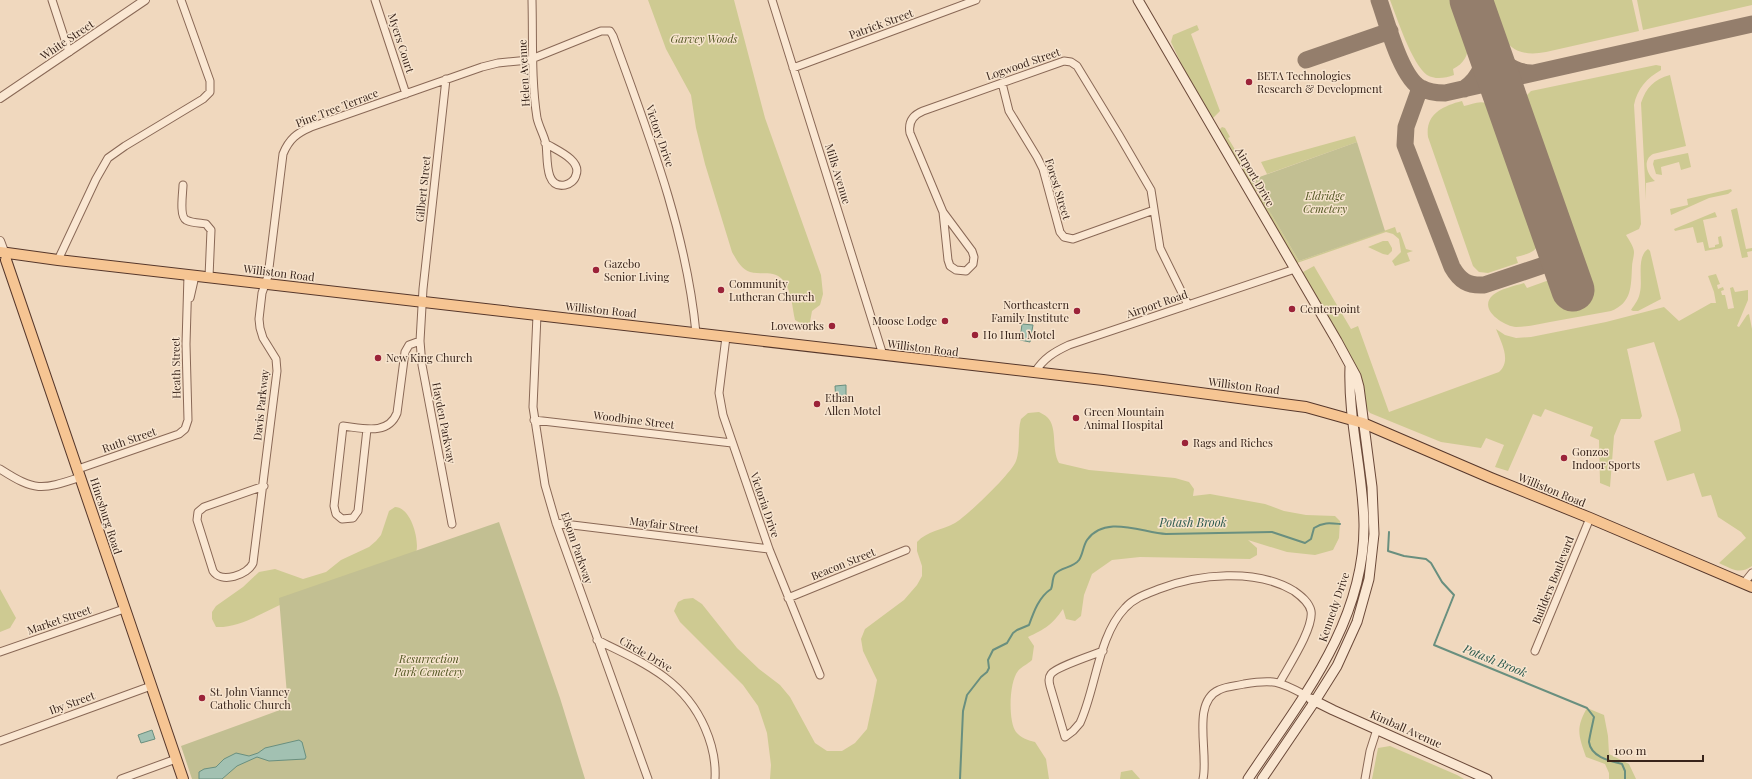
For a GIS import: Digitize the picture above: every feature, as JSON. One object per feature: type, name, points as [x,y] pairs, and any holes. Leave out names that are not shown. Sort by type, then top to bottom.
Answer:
[{"type":"main road","name":"Airport Drive","points":[[1138,0],[1144,4],[1350,366],[1360,387],[1363,423]]},
{"type":"main road","name":"Williston Road","points":[[3,256],[58,260],[266,283],[1035,372],[1306,407],[1363,423],[1490,478],[1590,518],[1748,585]]},
{"type":"main road","name":"Hinesburg Road","points":[[3,256],[80,473],[124,609],[183,779]]},
{"type":"main road","name":"Airport Drive","points":[[1350,366],[1353,419]]},
{"type":"main road","name":"Kennedy Drive","points":[[1248,779],[1305,695],[1334,648],[1353,596],[1359,573],[1364,525],[1353,419]]},
{"type":"main road","points":[[1262,779],[1315,701],[1336,666],[1357,622],[1369,579],[1374,534],[1372,486],[1363,423]]},
{"type":"main road","points":[[1362,495],[1373,504]]},
{"type":"main road","name":"Kimball Avenue","points":[[1305,695],[1315,701],[1486,779]]},
{"type":"street","points":[[52,0],[69,52]]},
{"type":"street","name":"White Street","points":[[0,98],[145,0]]},
{"type":"street","points":[[58,260],[96,179],[108,158],[125,146],[203,99],[210,92],[210,81],[181,0]]},
{"type":"street","name":"Myers Court","points":[[375,0],[406,94]]},
{"type":"street","name":"Helen Avenue","points":[[532,0],[533,59],[538,120],[546,143],[550,178],[560,185],[569,184],[574,180],[577,174],[576,165],[572,160],[546,143]]},
{"type":"street","name":"Mills Avenue","points":[[772,0],[883,355]]},
{"type":"street","name":"Patrick Street","points":[[793,68],[976,0]]},
{"type":"street","name":"Victory Drive","points":[[533,59],[604,30],[612,33],[662,175],[677,224],[684,254],[696,333]]},
{"type":"street","name":"Pine Tree Terrace","points":[[266,283],[282,158],[291,139],[305,129],[446,79],[493,64],[533,59]]},
{"type":"street","name":"Logwood Street","points":[[943,212],[949,263],[956,270],[966,271],[973,264],[974,254],[943,212],[910,133],[909,126],[911,119],[916,114],[923,111],[1064,61],[1073,63],[1148,184],[1152,195],[1160,248],[1188,305]]},
{"type":"street","name":"Gilbert Street","points":[[422,302],[446,79]]},
{"type":"street","name":"Forest Street","points":[[1002,83],[1009,111],[1043,169],[1060,232],[1064,237],[1073,239],[1154,210]]},
{"type":"street","points":[[183,185],[182,213],[184,218],[188,221],[206,224],[211,230],[209,277]]},
{"type":"street","points":[[0,241],[3,256]]},
{"type":"street","name":"Airport Road","points":[[1035,372],[1045,358],[1051,353],[1295,269]]},
{"type":"street","name":"Heath Street","points":[[185,429],[188,420],[186,344],[188,306],[192,275]]},
{"type":"street","name":"Davis Parkway","points":[[264,486],[204,507],[198,512],[197,522],[212,570],[218,577],[228,578],[245,572],[253,565],[264,486],[277,371],[276,359],[263,338],[260,328],[261,303],[266,283]]},
{"type":"street","name":"Hayden Parkway","points":[[422,302],[420,341],[422,365],[452,524]]},
{"type":"street","name":"Elsom Parkway","points":[[537,315],[533,395],[534,420],[546,485],[556,523],[648,779]]},
{"type":"street","name":"Victoria Drive","points":[[726,337],[719,393],[722,411],[769,549],[820,675]]},
{"type":"street","points":[[367,428],[358,511],[353,518],[342,519],[336,514],[334,506],[343,426],[382,428],[393,422],[397,413],[405,352],[409,345],[420,341]]},
{"type":"street","name":"Woodbine Street","points":[[534,420],[732,443]]},
{"type":"street","name":"Ruth Street","points":[[0,469],[22,483],[36,487],[59,484],[80,473],[178,434],[185,429]]},
{"type":"street","name":"Builders Boulevard","points":[[1535,651],[1572,565],[1590,518]]},
{"type":"street","name":"Mayfair Street","points":[[556,523],[769,549]]},
{"type":"street","name":"Beacon Street","points":[[788,598],[906,550]]},
{"type":"street","points":[[1748,585],[1752,573]]},
{"type":"street","points":[[1103,651],[1058,669],[1051,674],[1049,678],[1065,737],[1077,727],[1083,717],[1103,651],[1118,616],[1124,609],[1139,597],[1175,583],[1203,577],[1226,576],[1253,578],[1290,589],[1307,602],[1311,611],[1311,621],[1307,631],[1280,682]]},
{"type":"street","name":"Market Street","points":[[0,652],[124,609]]},
{"type":"street","name":"Circle Drive","points":[[597,640],[655,670],[668,679],[684,694],[697,712],[707,733],[713,755],[714,779]]},
{"type":"street","points":[[1203,779],[1205,761],[1203,715],[1204,709],[1210,697],[1224,688],[1261,682],[1280,682],[1305,695]]},
{"type":"street","name":"Iby Street","points":[[0,741],[151,686]]},
{"type":"street","points":[[1365,779],[1370,750],[1377,729]]},
{"type":"street","points":[[121,779],[176,760]]},
{"type":"green space","name":"Garvey Woods","points":[[648,0],[734,0],[765,118],[821,275],[823,294],[820,305],[812,311],[809,328],[795,320],[790,293],[785,283],[779,276],[747,271],[739,264],[732,252],[705,164],[696,128],[691,95],[666,49]]},
{"type":"green space","points":[[1390,0],[1453,0],[1464,28],[1468,47],[1466,56],[1462,63],[1453,69],[1454,75],[1444,78],[1434,78],[1427,75],[1421,69],[1406,40]]},
{"type":"green space","points":[[1489,0],[1632,0],[1639,31],[1546,52],[1521,52],[1512,48],[1501,33]]},
{"type":"green space","points":[[1637,0],[1752,0],[1752,5],[1643,30]]},
{"type":"green space","points":[[1197,25],[1199,30],[1191,34],[1220,111],[1213,118],[1186,74],[1171,42],[1173,35]]},
{"type":"green space","points":[[1656,65],[1661,66],[1661,70],[1643,84],[1635,99],[1634,105],[1641,224],[1639,229],[1626,235],[1634,250],[1631,281],[1627,299],[1618,308],[1611,311],[1525,326],[1516,327],[1505,324],[1494,316],[1488,306],[1489,300],[1493,295],[1503,289],[1524,283],[1527,288],[1552,279],[1558,295],[1589,284],[1525,103],[1526,96],[1531,91]]},
{"type":"green space","points":[[1670,75],[1686,146],[1653,154],[1650,157],[1647,168],[1655,181],[1646,183],[1646,200],[1641,103],[1645,93],[1651,85],[1659,79]]},
{"type":"green space","points":[[1462,101],[1464,106],[1482,102],[1491,107],[1538,241],[1534,251],[1516,257],[1518,263],[1488,273],[1479,272],[1473,266],[1428,137],[1429,122],[1432,117],[1442,109]]},
{"type":"green space","points":[[1222,127],[1225,128],[1230,137],[1228,138],[1253,179],[1251,180],[1257,191],[1255,192],[1219,130]]},
{"type":"green space","points":[[1355,136],[1357,142],[1267,174],[1261,162]]},
{"type":"green space","name":"Eldridge Cemetery","points":[[1357,142],[1385,231],[1299,261],[1251,180]]},
{"type":"green space","points":[[1688,153],[1691,167],[1681,170],[1679,162],[1661,167],[1662,175],[1656,174],[1653,164],[1654,160]]},
{"type":"green space","points":[[1731,189],[1732,191],[1728,194],[1709,198],[1671,215],[1670,209],[1688,205],[1687,199]]},
{"type":"green space","points":[[1259,193],[1299,261],[1395,227],[1397,233],[1400,232],[1406,249],[1413,251],[1407,253],[1410,261],[1395,266],[1392,261],[1401,252],[1399,239],[1393,234],[1386,232],[1297,263],[1257,196]]},
{"type":"green space","points":[[1737,208],[1746,249],[1752,248],[1752,251],[1747,252],[1748,257],[1742,258],[1731,210]]},
{"type":"green space","points":[[1715,212],[1717,217],[1703,220],[1709,248],[1715,247],[1715,245],[1719,244],[1718,237],[1721,236],[1723,246],[1721,248],[1705,251],[1703,242],[1697,243],[1693,227],[1675,231],[1674,229]]},
{"type":"green space","points":[[1383,241],[1388,241],[1392,248],[1392,251],[1388,255],[1368,247]]},
{"type":"green space","points":[[1648,249],[1650,251],[1661,299],[1638,311],[1633,311],[1631,310],[1638,299],[1641,287],[1642,257]]},
{"type":"green space","points":[[1314,266],[1351,329],[1358,326],[1389,412],[1499,372],[1503,368],[1505,357],[1503,345],[1496,329],[1505,335],[1516,338],[1531,337],[1606,322],[1664,307],[1679,321],[1711,303],[1716,303],[1714,292],[1708,276],[1716,274],[1720,284],[1717,285],[1718,289],[1723,287],[1724,290],[1721,291],[1722,295],[1725,295],[1728,309],[1734,308],[1730,288],[1733,287],[1735,292],[1748,290],[1748,300],[1737,326],[1739,327],[1749,314],[1752,329],[1752,566],[1748,569],[1740,571],[1719,563],[1746,538],[1741,532],[1718,517],[1711,495],[1702,497],[1694,473],[1667,481],[1654,441],[1681,431],[1679,420],[1654,342],[1627,349],[1642,416],[1640,419],[1621,419],[1614,436],[1610,487],[1600,483],[1599,440],[1590,436],[1593,427],[1545,409],[1541,417],[1533,414],[1508,471],[1495,467],[1504,445],[1486,438],[1481,448],[1441,442],[1370,413],[1366,408],[1359,378],[1347,349],[1304,276],[1303,272]]},
{"type":"green space","points":[[1039,412],[1047,417],[1052,426],[1054,432],[1055,451],[1059,463],[1089,470],[1175,478],[1189,482],[1194,489],[1193,496],[1210,494],[1265,504],[1284,511],[1306,515],[1335,516],[1340,521],[1339,538],[1333,550],[1315,555],[1287,552],[1248,540],[1257,548],[1257,555],[1250,559],[1140,557],[1112,560],[1092,574],[1084,595],[1081,616],[1075,621],[1066,619],[1063,609],[1048,626],[1028,637],[1034,646],[1032,660],[1018,671],[1015,676],[1011,692],[1013,727],[1020,736],[1035,742],[1046,759],[1049,779],[770,779],[771,765],[767,733],[758,706],[743,685],[680,622],[674,611],[678,602],[684,599],[693,598],[702,604],[737,648],[759,669],[780,685],[790,697],[815,743],[827,751],[842,751],[855,743],[867,729],[874,696],[877,680],[863,651],[861,639],[865,629],[904,600],[917,585],[922,576],[922,566],[917,551],[917,542],[925,535],[955,523],[961,519],[998,484],[1016,461],[1021,419],[1028,413]]},
{"type":"green space","points":[[395,507],[401,508],[410,518],[417,541],[416,553],[287,602],[244,622],[226,627],[216,627],[212,619],[212,612],[216,606],[243,587],[259,572],[275,569],[303,579],[326,572],[341,560],[369,547],[376,541],[381,535],[389,511]]},
{"type":"green space","name":"Resurrection Park Cemetery","points":[[499,522],[560,698],[585,779],[192,779],[181,746],[288,707],[279,598]]},
{"type":"green space","points":[[0,589],[16,618],[10,628],[0,632]]},
{"type":"green space","points":[[1587,708],[1604,715],[1608,736],[1609,754],[1629,764],[1636,779],[1609,779],[1609,773],[1605,764],[1586,757],[1579,732],[1583,715]]},
{"type":"green space","points":[[1390,746],[1464,779],[1372,779],[1378,748]]},
{"type":"green space","points":[[1132,770],[1140,779],[1120,779],[1121,772]]},
{"type":"shaded area","points":[[1022,324],[1033,325],[1030,342],[1020,340]]},
{"type":"shaded area","points":[[846,385],[846,402],[836,402],[835,386]]},
{"type":"shaded area","points":[[152,730],[155,739],[141,743],[138,735]]},
{"type":"shaded area","points":[[299,740],[302,742],[306,757],[305,759],[269,761],[257,757],[237,766],[222,779],[199,779],[199,772],[204,769],[216,767],[224,759],[236,753],[249,756],[258,753],[265,748]]},
{"type":"waterway","name":"Potash Brook","points":[[960,779],[963,711],[967,695],[981,677],[987,672],[989,668],[988,660],[993,650],[1007,643],[1013,633],[1017,630],[1029,625],[1040,600],[1051,589],[1055,574],[1060,570],[1074,565],[1079,560],[1087,540],[1095,532],[1114,526],[1166,534],[1272,532],[1305,543],[1311,539],[1314,528],[1317,526],[1327,523],[1340,524]]},
{"type":"waterway","name":"Potash Brook","points":[[1389,532],[1388,551],[1404,556],[1426,559],[1431,563],[1442,582],[1454,595],[1434,645],[1587,708],[1594,717],[1589,740],[1590,747],[1602,758],[1622,764],[1625,771],[1625,779]]},
{"type":"taxiway","points":[[1379,0],[1401,62],[1407,73],[1421,88],[1439,93],[1445,93],[1752,24]]},
{"type":"taxiway","points":[[1464,89],[1479,73],[1482,66],[1484,53],[1478,19],[1488,42],[1500,59],[1505,64],[1517,70],[1531,73]]},
{"type":"taxiway","points":[[1306,60],[1390,31]]},
{"type":"taxiway","points":[[1484,84],[1495,88],[1499,92],[1512,116]]},
{"type":"taxiway","points":[[1420,88],[1406,127],[1405,145],[1452,267],[1458,276],[1465,282],[1473,285],[1484,285],[1547,264],[1551,260],[1555,248],[1552,228]]},
{"type":"runway","points":[[1471,0],[1573,290]]},
{"type":"place","name":"BETA Technologies Research & Development","points":[[1249,82]]},
{"type":"place","name":"Gazebo Senior Living","points":[[596,270]]},
{"type":"place","name":"Community Lutheran Church","points":[[721,290]]},
{"type":"place","name":"Centerpoint","points":[[1292,309]]},
{"type":"place","name":"Northeastern Family Institute","points":[[1077,311]]},
{"type":"place","name":"Moose Lodge","points":[[945,321]]},
{"type":"place","name":"Loveworks","points":[[832,326]]},
{"type":"place","name":"Ho Hum Motel","points":[[975,335]]},
{"type":"place","name":"New King Church","points":[[378,358]]},
{"type":"place","name":"Ethan Allen Motel","points":[[817,404]]},
{"type":"place","name":"Green Mountain Animal Hospital","points":[[1076,418]]},
{"type":"place","name":"Rags and Riches","points":[[1185,443]]},
{"type":"place","name":"Gonzos Indoor Sports","points":[[1564,458]]},
{"type":"place","name":"St. John Vianney Catholic Church","points":[[202,698]]}]
